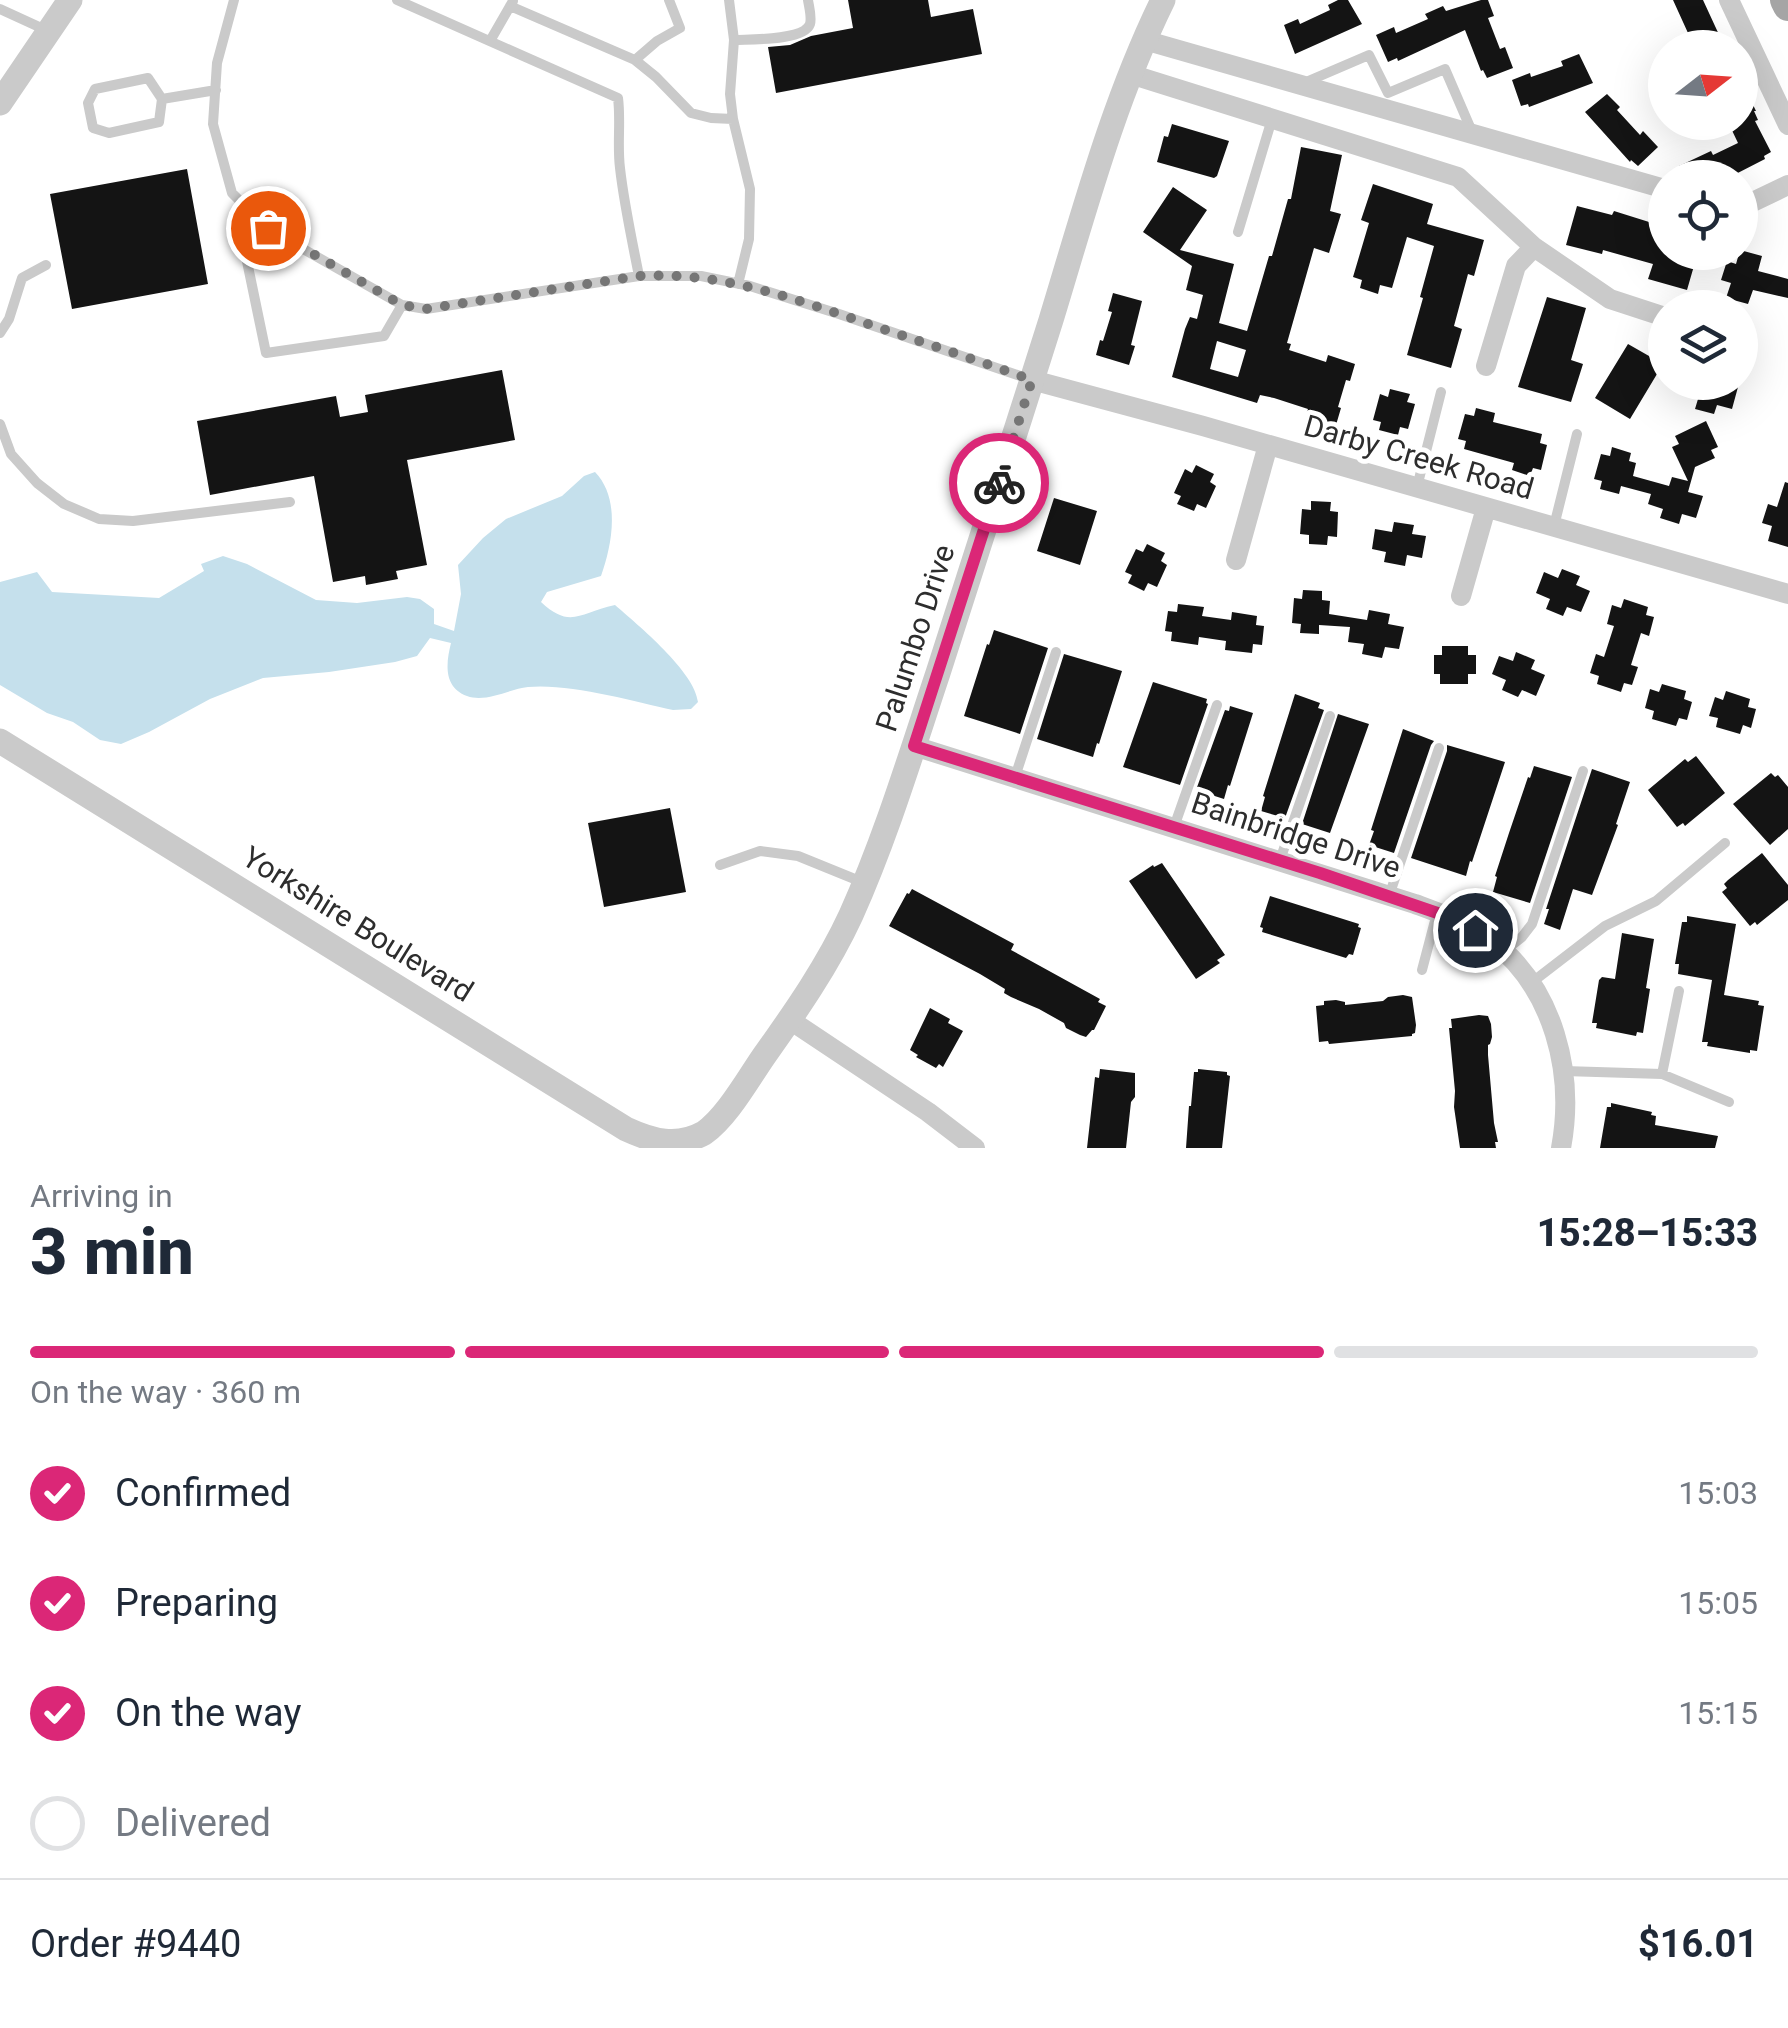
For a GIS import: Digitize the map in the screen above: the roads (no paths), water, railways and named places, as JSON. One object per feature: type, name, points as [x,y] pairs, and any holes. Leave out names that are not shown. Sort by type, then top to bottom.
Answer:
[{"type":"street","points":[[0,103],[70,0]]},
{"type":"street","name":"Palumbo Drive","points":[[689,1140],[721,1116],[790,1020],[851,915],[914,746],[1108,133],[1162,0]]},
{"type":"street","points":[[1729,0],[1788,125]]},
{"type":"street","points":[[1144,40],[1301,85],[1385,101],[1473,134],[1648,185]]},
{"type":"street","points":[[1130,74],[1458,176],[1534,247],[1610,299],[1648,311]]},
{"type":"street","points":[[1758,199],[1788,185]]},
{"type":"street","points":[[1486,366],[1516,266],[1534,247]]},
{"type":"street","name":"Darby Creek Road","points":[[1032,380],[1788,594]]},
{"type":"street","points":[[1236,560],[1268,446]]},
{"type":"street","points":[[1461,596],[1486,508]]},
{"type":"street","name":"Yorkshire Boulevard","points":[[0,740],[626,1128],[648,1140],[670,1144],[689,1140]]},
{"type":"street","name":"Bainbridge Drive","points":[[914,746],[1437,912],[1492,941],[1518,967],[1554,1027],[1564,1071],[1566,1115],[1561,1148]]},
{"type":"street","points":[[790,1020],[975,1148]]},
{"type":"lane","points":[[234,0],[217,63],[213,124],[232,193],[268,228],[402,305],[426,309],[639,276],[700,276],[839,314],[1032,380]]},
{"type":"lane","points":[[397,0],[618,98],[620,169],[639,276]]},
{"type":"lane","points":[[635,60],[680,28],[669,0]]},
{"type":"lane","points":[[730,0],[734,40],[730,94],[750,190],[749,239],[738,284]]},
{"type":"lane","points":[[734,40],[798,35],[808,29],[811,21],[808,0]]},
{"type":"lane","points":[[490,41],[512,3],[635,60],[692,113],[733,119]]},
{"type":"lane","points":[[0,9],[48,31]]},
{"type":"lane","points":[[1301,85],[1369,56],[1385,101],[1445,69],[1473,134]]},
{"type":"lane","points":[[148,78],[162,99],[158,122],[108,133],[94,128],[88,103],[95,89],[148,78]]},
{"type":"lane","points":[[162,99],[216,90]]},
{"type":"lane","points":[[1238,232],[1272,119]]},
{"type":"lane","points":[[253,214],[244,246],[266,353],[384,336],[402,305]]},
{"type":"lane","points":[[0,334],[22,278],[46,265]]},
{"type":"lane","points":[[1416,488],[1441,392]]},
{"type":"lane","points":[[0,424],[11,454],[37,484],[64,504],[99,519],[133,521],[290,502]]},
{"type":"lane","points":[[1554,527],[1577,434]]},
{"type":"lane","points":[[1015,778],[1056,652]]},
{"type":"lane","points":[[1174,828],[1217,705]]},
{"type":"lane","points":[[1280,860],[1330,716]]},
{"type":"lane","points":[[1388,896],[1438,748]]},
{"type":"lane","points":[[1503,952],[1532,924],[1583,771]]},
{"type":"lane","points":[[1530,984],[1605,926],[1656,901],[1725,843]]},
{"type":"lane","points":[[720,865],[760,851],[798,856],[864,882]]},
{"type":"lane","points":[[1422,970],[1437,912]]},
{"type":"lane","points":[[1662,1074],[1679,992]]},
{"type":"lane","points":[[1564,1071],[1662,1074],[1729,1102]]},
{"type":"water","points":[[595,472],[608,495],[612,522],[601,576],[547,592],[541,602],[568,617],[615,605],[687,677],[698,702],[691,709],[673,710],[544,686],[474,698],[459,692],[450,681],[451,643],[430,638],[417,656],[395,662],[263,678],[210,699],[121,744],[100,740],[0,685],[0,582],[37,572],[52,592],[159,598],[204,571],[201,564],[223,556],[247,564],[316,600],[357,603],[420,599],[434,609],[434,624],[454,631],[461,594],[458,565],[506,519],[562,496],[584,476]]}]
